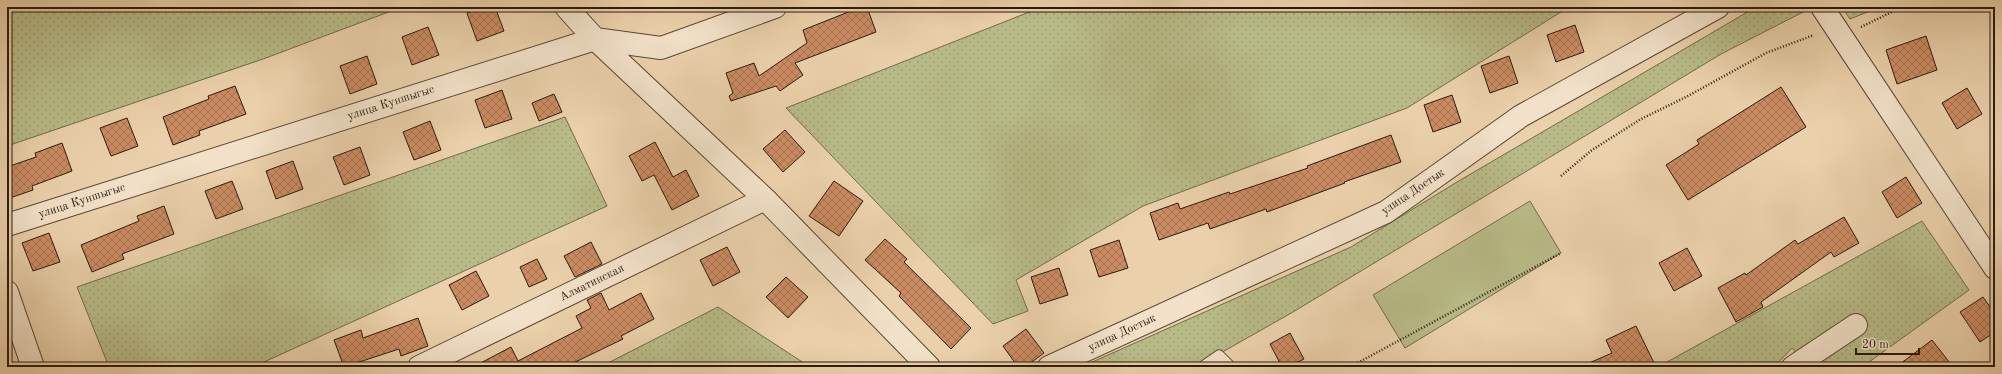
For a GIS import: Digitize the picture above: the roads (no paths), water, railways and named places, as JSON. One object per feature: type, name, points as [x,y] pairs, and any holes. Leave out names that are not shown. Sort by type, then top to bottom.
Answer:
[{"type":"street","points":[[566,7],[595,39],[765,199],[929,367]]},
{"type":"street","name":"улица Куншыгыс","points":[[7,224],[595,39],[661,48],[775,7]]},
{"type":"street","name":"улица Достык","points":[[1049,367],[1386,212],[1521,116],[1718,7]]},
{"type":"street","points":[[1822,7],[1995,268]]},
{"type":"street","name":"Алматинская","points":[[419,367],[765,199]]},
{"type":"street","points":[[7,292],[33,367]]},
{"type":"street","points":[[1793,367],[1856,325]]},
{"type":"lane","points":[[1202,367],[1219,356],[1230,367]]}]
